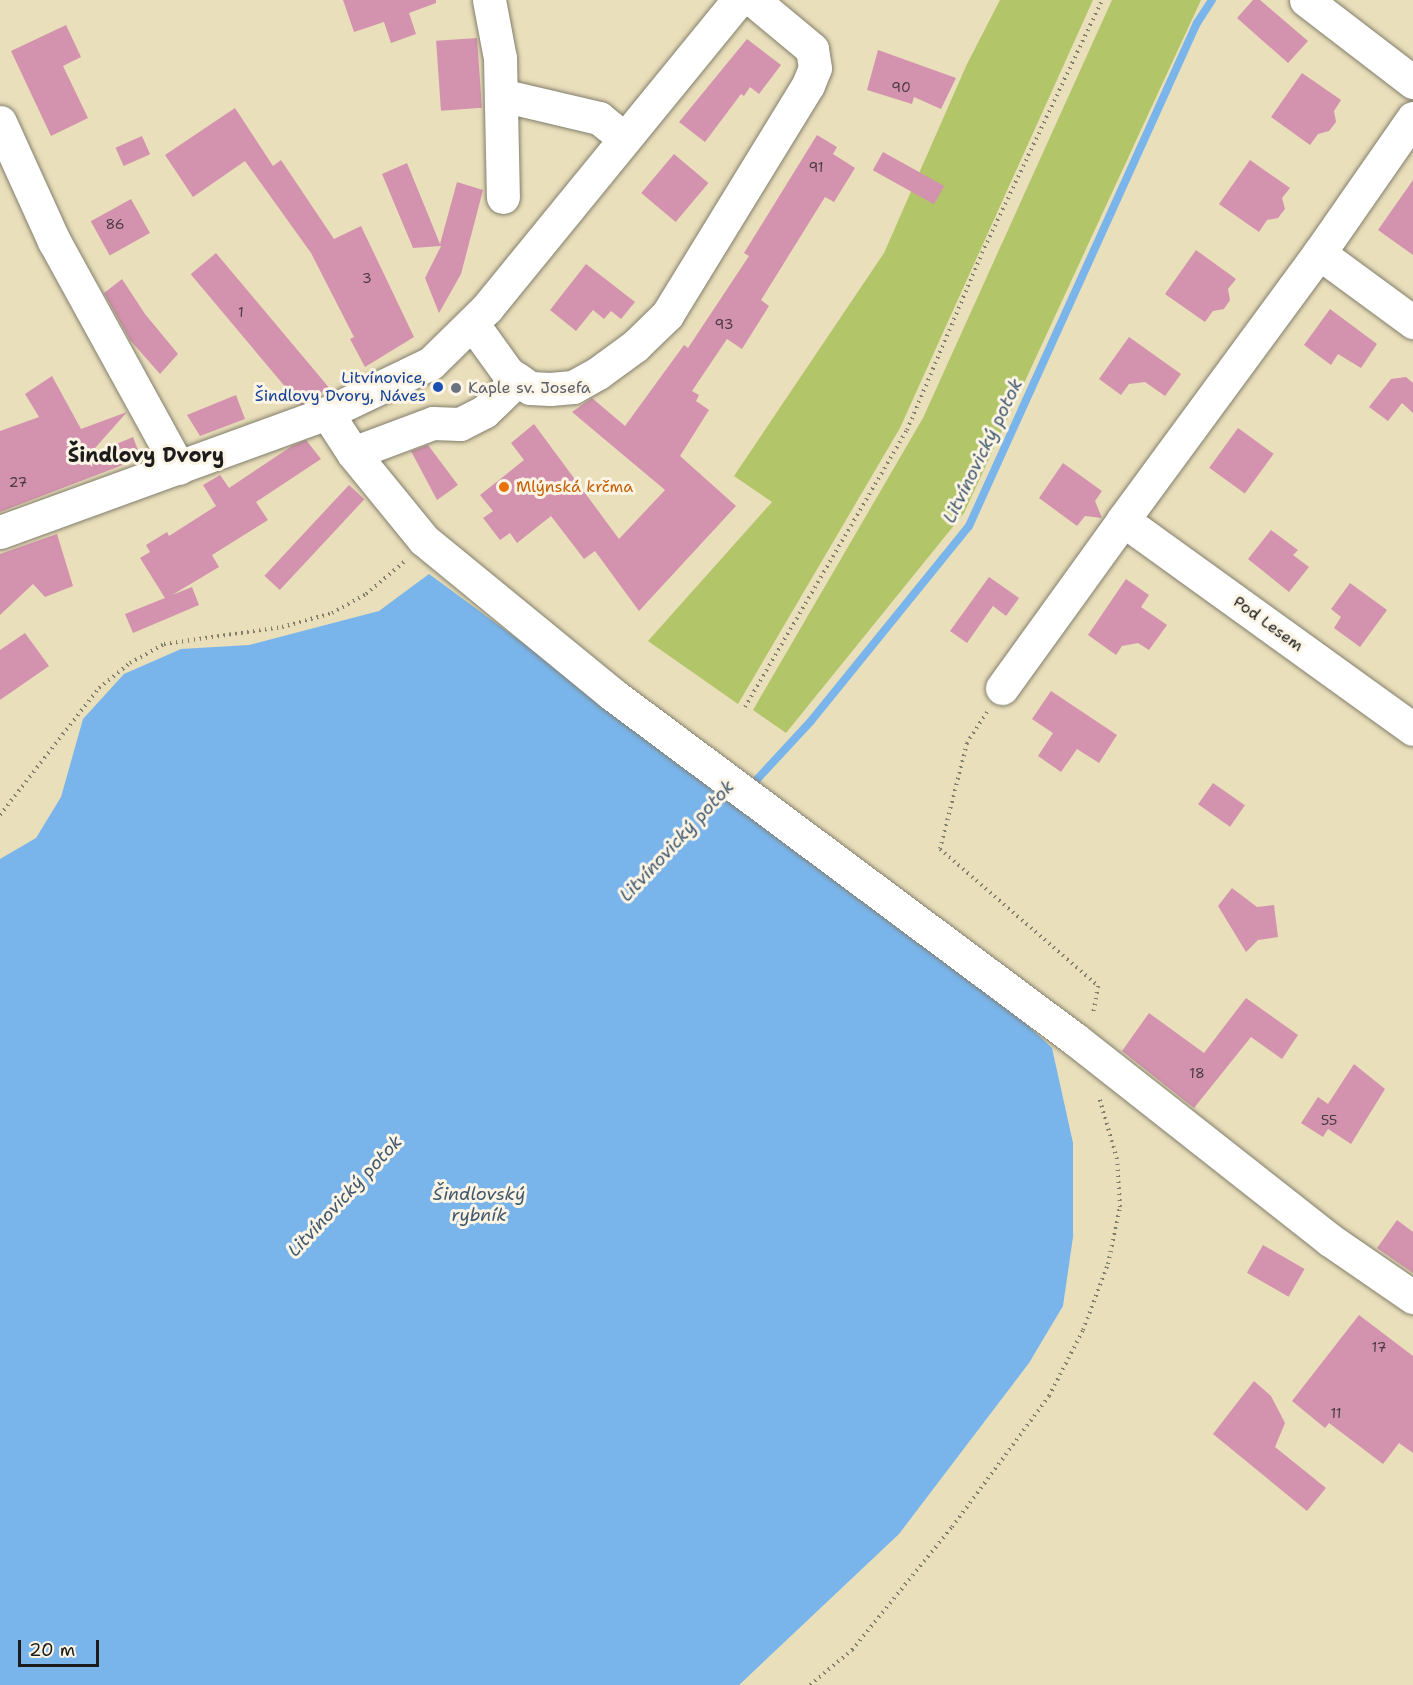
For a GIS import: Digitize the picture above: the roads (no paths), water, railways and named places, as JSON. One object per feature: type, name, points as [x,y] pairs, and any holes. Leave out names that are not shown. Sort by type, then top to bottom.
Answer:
[{"type":"street","points":[[489,0],[500,58],[503,197]]},
{"type":"street","points":[[0,532],[327,413],[431,363],[472,323],[738,0]]},
{"type":"street","points":[[472,323],[508,373],[530,388],[550,389],[573,387],[598,373],[635,346],[667,315],[691,281],[815,68],[812,49],[753,0]]},
{"type":"street","points":[[1306,0],[1413,82]]},
{"type":"street","points":[[501,95],[599,118],[625,139]]},
{"type":"street","points":[[1002,688],[1319,253],[1413,118]]},
{"type":"street","points":[[0,122],[54,241],[179,468]]},
{"type":"street","points":[[1319,253],[1413,322]]},
{"type":"street","points":[[353,453],[433,423],[460,424],[484,412],[518,379]]},
{"type":"street","points":[[327,413],[353,453],[424,540],[612,694],[1076,1040],[1330,1240],[1413,1297]]},
{"type":"street","name":"Pod Lesem","points":[[1124,520],[1413,729]]},
{"type":"water","name":"Šindlovský rybník","points":[[429,574],[969,970],[1052,1048],[1073,1143],[1073,1237],[1063,1306],[1029,1363],[899,1534],[739,1685],[0,1685],[0,859],[36,838],[61,797],[83,719],[124,674],[181,649],[249,645],[379,611]]},
{"type":"waterway","name":"Litvínovický potok","points":[[749,788],[811,721],[969,526],[1197,23],[1212,0]]},
{"type":"place","name":"Litvínovice, Šindlovy Dvory, Náves","points":[[438,387]]},
{"type":"place","name":"Kaple sv. Josefa","points":[[456,388]]},
{"type":"place","name":"Mlýnská krčma","points":[[504,487]]},
{"type":"district","name":"Šindlovy Dvory","points":[[146,455]]}]
